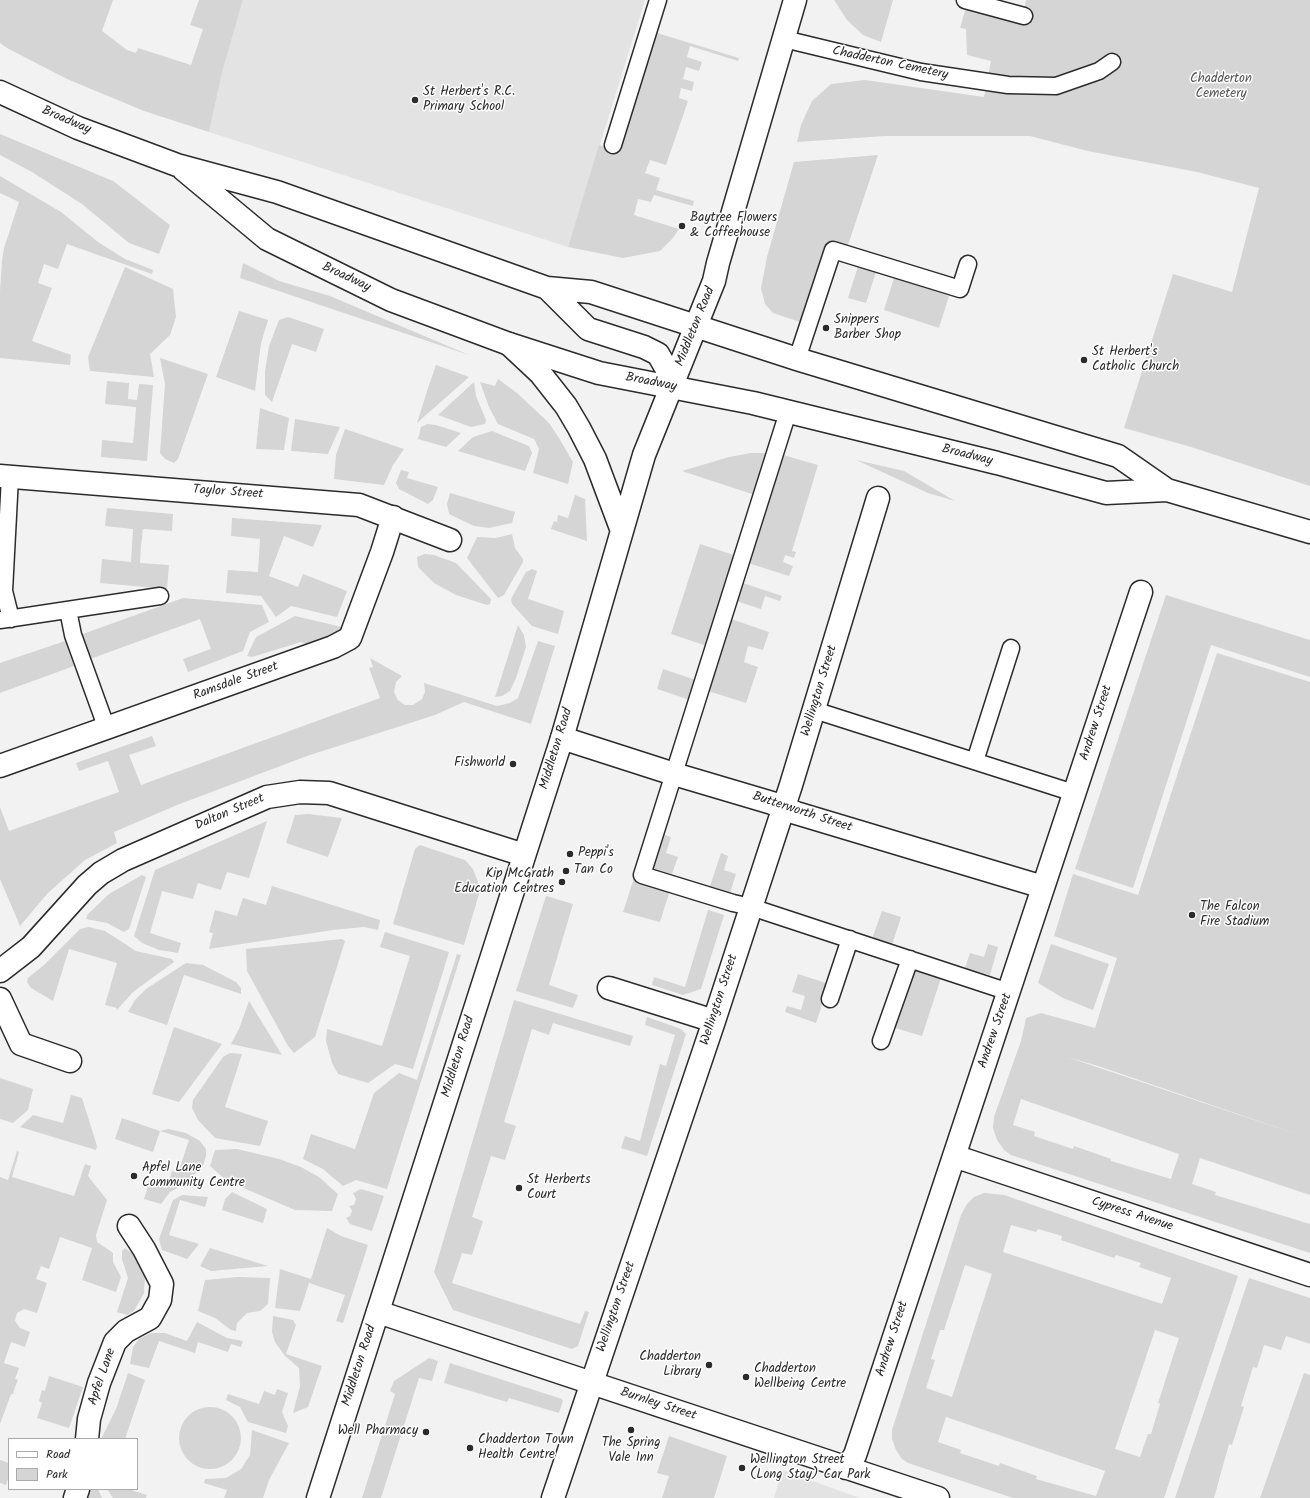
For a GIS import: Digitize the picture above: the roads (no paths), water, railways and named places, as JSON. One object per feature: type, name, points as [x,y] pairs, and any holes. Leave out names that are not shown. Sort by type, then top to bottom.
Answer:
[{"type":"main road","name":"Middleton Road","points":[[318,1498],[562,738],[644,455],[714,281],[795,0]]},
{"type":"main road","name":"Broadway","points":[[0,92],[78,128],[177,165],[277,192],[546,288],[591,292],[797,359],[1118,456],[1167,490],[1310,532]]},
{"type":"main road","name":"Broadway","points":[[177,165],[267,239],[391,300],[509,344],[599,373],[741,401],[788,412],[1106,493],[1167,490]]},
{"type":"main road","points":[[546,288],[588,329],[644,347],[658,354],[669,373],[672,388]]},
{"type":"main road","points":[[509,344],[540,373],[566,406],[595,460],[622,531]]},
{"type":"main road","name":"Taylor Street","points":[[5,477],[359,505],[450,540]]},
{"type":"main road","name":"Wellington Street","points":[[553,1498],[714,1021],[814,710],[878,498]]},
{"type":"main road","name":"Ramsdale Street","points":[[0,766],[333,647],[350,638],[382,552],[393,517]]},
{"type":"main road","name":"Andrew Street","points":[[846,1468],[855,1455],[1141,592]]},
{"type":"main road","name":"Butterworth Street","points":[[562,738],[1043,888]]},
{"type":"main road","name":"Dalton Street","points":[[0,971],[31,947],[87,885],[101,873],[123,860],[267,797],[300,792],[329,793],[524,855]]},
{"type":"main road","points":[[609,988],[714,1021]]},
{"type":"main road","points":[[0,999],[21,1044],[70,1061]]},
{"type":"main road","name":"Cypress Avenue","points":[[954,1156],[1310,1275]]},
{"type":"main road","name":"Apfel Lane","points":[[88,1438],[89,1419],[108,1358],[115,1342],[126,1331],[150,1318],[160,1300],[162,1284],[144,1249],[129,1226]]},
{"type":"main road","name":"Burnley Street","points":[[378,1312],[938,1498]]},
{"type":"lane","points":[[613,145],[658,0]]},
{"type":"lane","points":[[965,0],[1024,16]]},
{"type":"lane","name":"Chadderton Cemetery","points":[[784,39],[921,72],[1008,85],[1056,86],[1099,71],[1112,62]]},
{"type":"lane","points":[[797,359],[833,250],[960,289],[968,264]]},
{"type":"lane","points":[[788,412],[642,875],[733,903],[751,907],[1009,992]]},
{"type":"lane","points":[[5,477],[4,591],[6,620],[160,596]]},
{"type":"lane","points":[[68,610],[73,635],[107,729]]},
{"type":"lane","points":[[975,761],[1011,648]]},
{"type":"lane","points":[[814,710],[1074,793]]},
{"type":"lane","points":[[830,999],[850,939]]},
{"type":"lane","points":[[881,1041],[910,959]]},
{"type":"place","name":"St Herbert's R.C. Primary School","points":[[415,100]]},
{"type":"place","name":"Baytree Flowers & Coffeehouse","points":[[682,226]]},
{"type":"place","name":"Snippers Barber Shop","points":[[826,328]]},
{"type":"place","name":"St Herbert's Catholic Church","points":[[1084,360]]},
{"type":"place","name":"Fishworld","points":[[513,764]]},
{"type":"place","name":"Peppi's","points":[[570,854]]},
{"type":"place","name":"Tan Co","points":[[566,871]]},
{"type":"place","name":"Kip McGrath Education Centres","points":[[562,882]]},
{"type":"place","name":"The Falcon Fire Stadium","points":[[1192,915]]},
{"type":"place","name":"Apfel Lane Community Centre","points":[[134,1176]]},
{"type":"place","name":"St Herberts Court","points":[[519,1188]]},
{"type":"place","name":"Chadderton Library","points":[[709,1365]]},
{"type":"place","name":"Chadderton Wellbeing Centre","points":[[746,1377]]},
{"type":"place","name":"The Spring Vale Inn","points":[[631,1430]]},
{"type":"place","name":"Well Pharmacy","points":[[426,1432]]},
{"type":"place","name":"Chadderton Town Health Centre","points":[[470,1448]]},
{"type":"place","name":"Wellington Street (Long Stay) Car Park","points":[[742,1468]]}]
